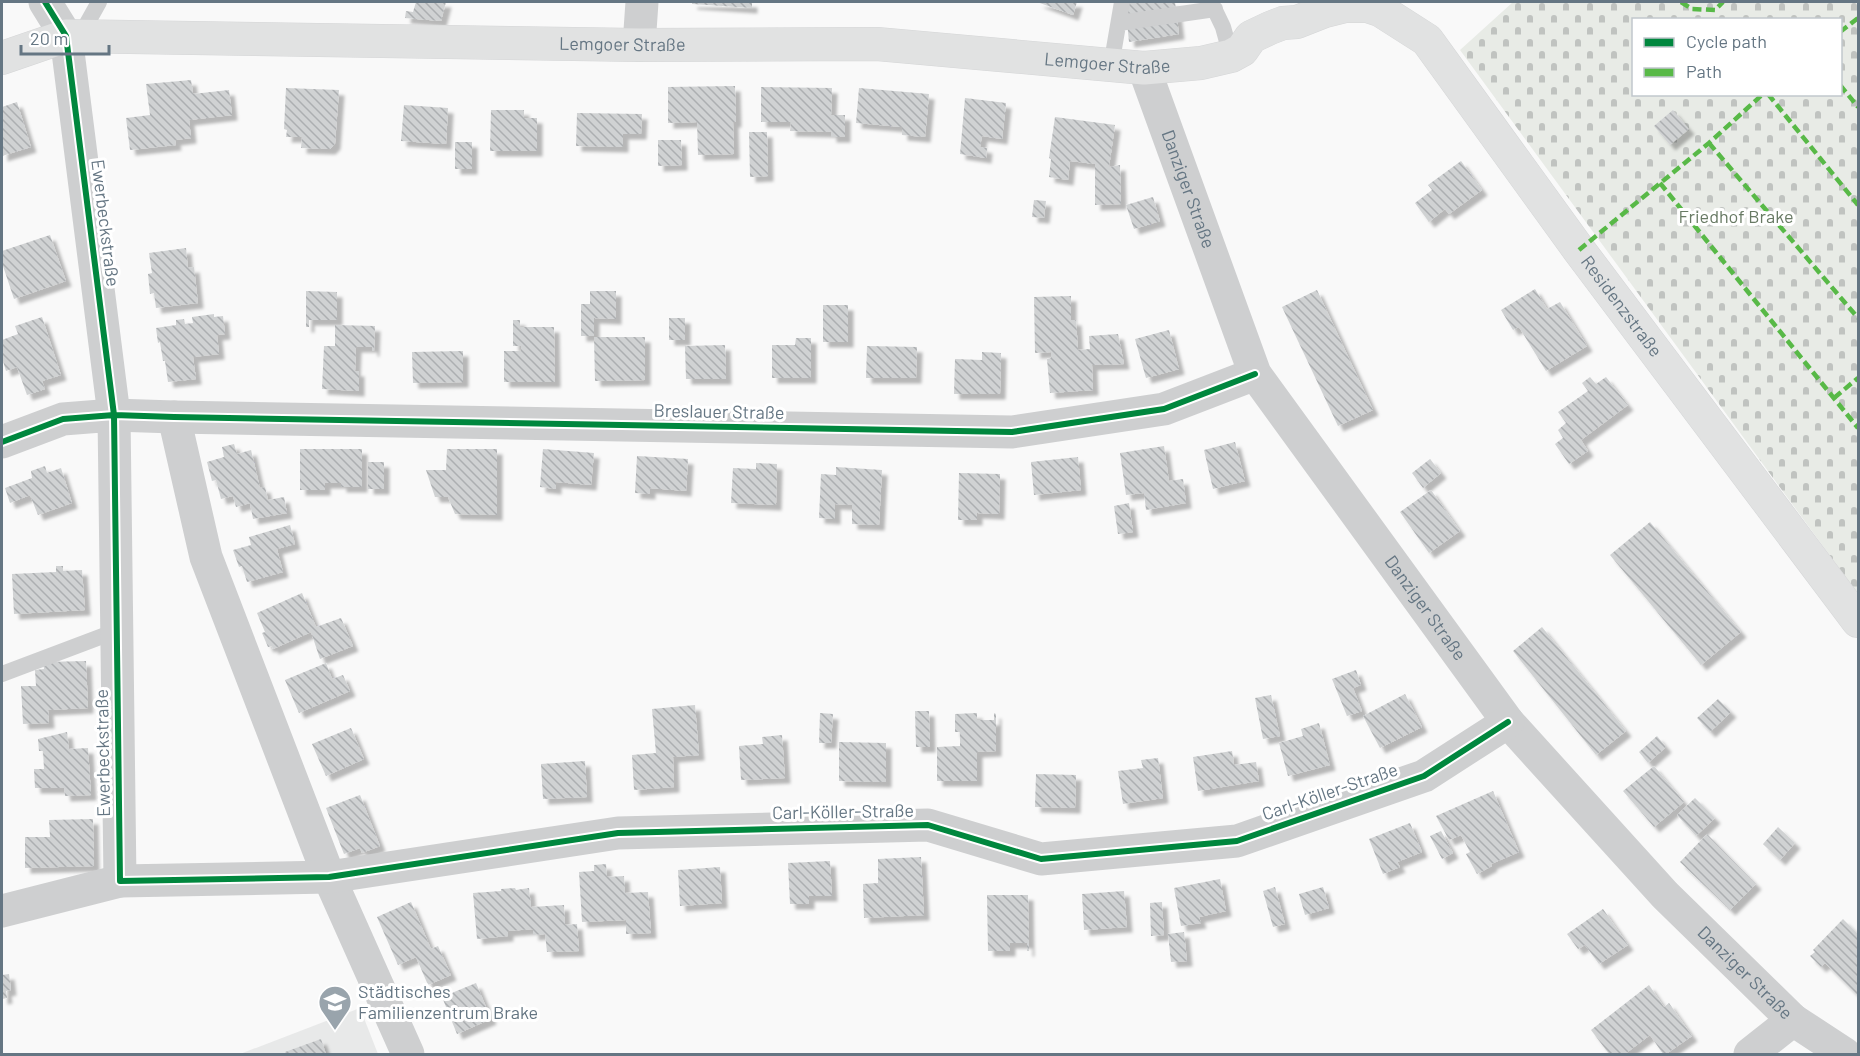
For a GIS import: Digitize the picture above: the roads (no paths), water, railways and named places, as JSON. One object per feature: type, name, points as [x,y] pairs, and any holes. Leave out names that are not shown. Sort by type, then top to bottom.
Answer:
[{"type":"main road","name":"Lemgoer Straße","points":[[2,58],[73,36],[639,45],[877,44],[1144,68],[1201,63],[1236,53],[1251,37],[1283,23],[1298,22],[1346,4],[1380,6]]},
{"type":"main road","name":"Residenzstraße","points":[[1380,6],[1427,40],[1586,259],[1858,621]]},
{"type":"street","points":[[45,2],[73,36]]},
{"type":"street","points":[[639,45],[642,2]]},
{"type":"street","name":"Ewerbeckstraße","points":[[73,36],[114,415],[120,881]]},
{"type":"street","name":"Danziger Straße","points":[[1144,68],[1256,374],[1508,722],[1665,895],[1793,1020],[1845,1054]]},
{"type":"street","name":"Breslauer Straße","points":[[174,417],[1012,432],[1164,410],[1256,374]]},
{"type":"street","points":[[2,442],[63,419],[114,415],[174,417],[206,557],[330,877],[408,1054]]},
{"type":"street","name":"Carl-Köller-Straße","points":[[330,877],[618,833],[928,825],[1041,859],[1237,841],[1424,776],[1508,722]]},
{"type":"street","points":[[2,911],[120,881],[330,877]]},
{"type":"street","points":[[1750,1054],[1793,1020]]},
{"type":"lane","points":[[73,36],[99,2]]},
{"type":"lane","points":[[1111,66],[1122,2]]},
{"type":"lane","points":[[1119,23],[1213,5],[1236,53]]},
{"type":"lane","points":[[2,674],[116,632]]},
{"type":"place","name":"Städtisches Familienzentrum Brake","points":[[335,1031]]},
{"type":"park label","name":"Friedhof Brake","points":[[1736,217]]}]
